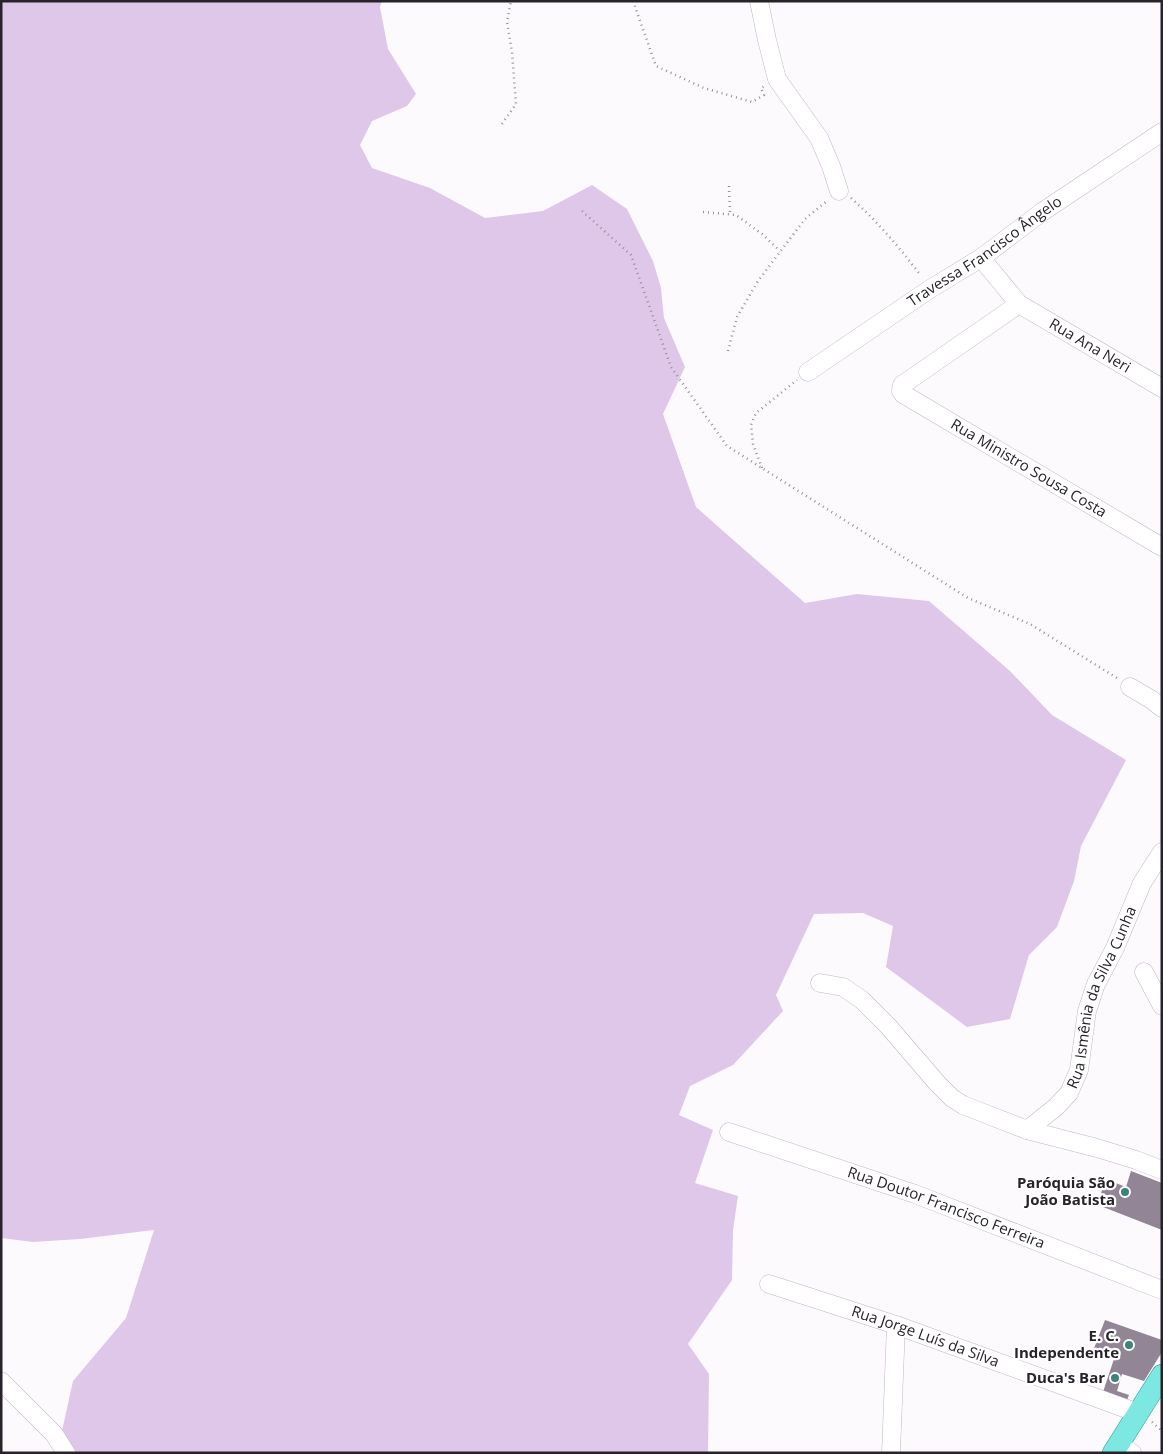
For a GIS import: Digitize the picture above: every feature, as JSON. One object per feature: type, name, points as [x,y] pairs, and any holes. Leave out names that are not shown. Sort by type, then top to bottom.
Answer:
[{"type":"main road","points":[[1122,1450],[1138,1413],[1162,1376]]},
{"type":"street","points":[[759,1],[777,79],[819,138],[839,191]]},
{"type":"street","name":"Travessa Francisco Ângelo","points":[[808,372],[981,258],[1042,212],[1162,132]]},
{"type":"street","name":"Rua Ana Neri","points":[[981,258],[1019,304],[1162,388]]},
{"type":"street","name":"Rua Ministro Sousa Costa","points":[[1019,304],[902,385],[901,391],[903,394],[1162,547]]},
{"type":"street","points":[[1130,687],[1162,708]]},
{"type":"street","name":"Rua Ismênia da Silva Cunha","points":[[1027,1130],[1056,1107],[1069,1093],[1079,1070],[1087,1011],[1096,984],[1115,948],[1142,883],[1162,852]]},
{"type":"street","points":[[1144,972],[1162,1006]]},
{"type":"street","points":[[820,983],[843,987],[862,1000],[888,1026],[937,1083],[952,1098],[964,1105],[1027,1130],[1097,1148],[1162,1170]]},
{"type":"street","name":"Rua Doutor Francisco Ferreira","points":[[729,1132],[915,1194],[1162,1290]]},
{"type":"street","name":"Rua Jorge Luís da Silva","points":[[769,1284],[896,1326],[1138,1413]]},
{"type":"street","points":[[891,1453],[896,1326]]},
{"type":"street","points":[[1,1381],[54,1434],[66,1453]]},
{"type":"path","points":[[502,124],[516,104],[512,52],[507,22],[510,1]]},
{"type":"path","points":[[633,1],[656,66],[704,88],[752,102],[764,95],[761,88],[777,79]]},
{"type":"path","points":[[728,186],[730,214]]},
{"type":"path","points":[[728,351],[737,317],[758,281],[805,219],[839,191],[845,192],[866,211],[902,249],[930,290]]},
{"type":"path","points":[[582,211],[631,255],[671,367],[727,446],[968,598],[1030,624],[1130,687]]},
{"type":"path","points":[[703,212],[736,215],[762,234],[780,251]]},
{"type":"path","points":[[762,468],[753,444],[752,424],[756,413],[808,372]]},
{"type":"shaded area","points":[[1,1],[382,1],[380,7],[388,49],[416,94],[407,106],[372,121],[360,145],[372,168],[430,188],[485,218],[543,211],[592,185],[627,209],[653,261],[661,288],[664,318],[685,367],[663,414],[696,507],[805,603],[857,594],[929,601],[1010,671],[1052,715],[1126,760],[1081,846],[1074,881],[1057,927],[1029,955],[1010,1019],[967,1027],[886,967],[893,926],[863,913],[814,914],[776,995],[783,1011],[733,1065],[690,1086],[679,1115],[713,1130],[695,1183],[738,1196],[733,1230],[732,1280],[688,1344],[709,1374],[708,1453],[58,1453],[73,1381],[126,1318],[154,1230],[80,1239],[33,1242],[1,1238]]},
{"type":"building","name":"Paróquia São João Batista","points":[[1131,1171],[1162,1183],[1162,1230],[1098,1205],[1105,1179],[1126,1187]]},
{"type":"building","name":"E. C. Independente","points":[[1105,1320],[1162,1340],[1162,1352],[1144,1381],[1122,1374],[1117,1391],[1129,1395],[1127,1400],[1103,1392],[1114,1359],[1093,1351]]},
{"type":"place","name":"Paróquia São João Batista","points":[[1125,1192]]},
{"type":"place","name":"E. C. Independente","points":[[1129,1345]]},
{"type":"place","name":"Duca's Bar","points":[[1115,1378]]}]
